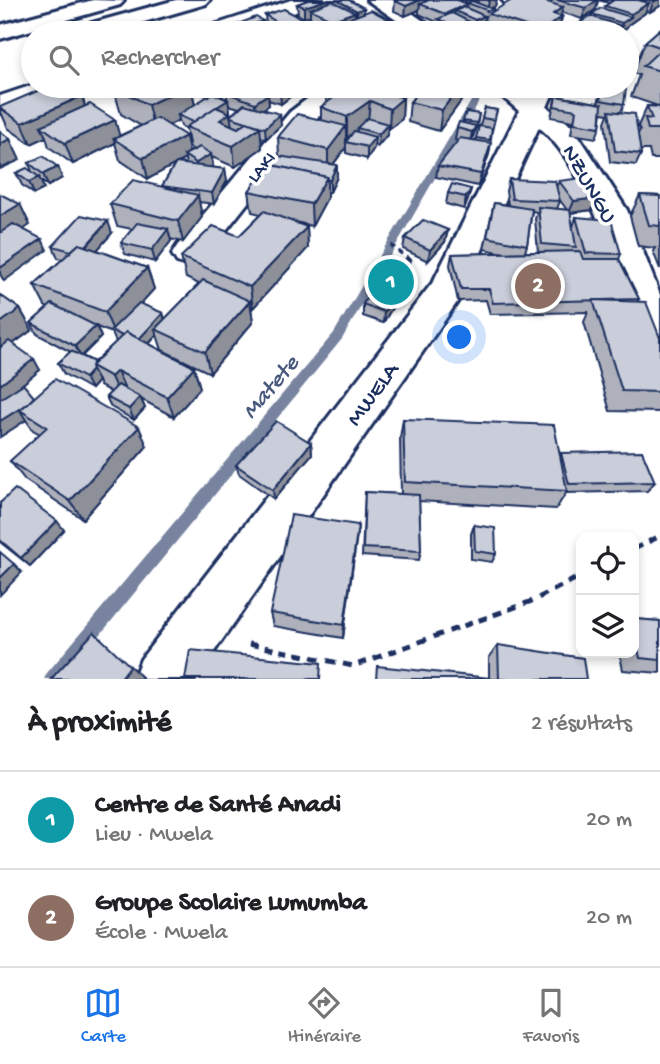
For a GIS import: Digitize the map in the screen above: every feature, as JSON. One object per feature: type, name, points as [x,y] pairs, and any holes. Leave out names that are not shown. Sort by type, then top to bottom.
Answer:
[{"type":"main road","points":[[40,21],[115,0]]},
{"type":"main road","points":[[125,21],[199,0]]},
{"type":"main road","points":[[249,21],[312,0]]},
{"type":"main road","points":[[378,0],[409,21]]},
{"type":"main road","points":[[513,0],[574,21]]},
{"type":"main road","points":[[0,32],[21,26]]},
{"type":"main road","points":[[0,105],[21,98]]},
{"type":"main road","name":"LAKI","points":[[189,254],[300,118],[324,98]]},
{"type":"main road","name":"MWELA","points":[[161,679],[447,289],[504,175],[526,98]]},
{"type":"main road","name":"NZUNGU","points":[[531,98],[563,134],[611,210],[660,344]]},
{"type":"path","points":[[639,546],[660,536]]},
{"type":"path","points":[[197,632],[353,667],[532,601],[576,579]]},
{"type":"building","points":[[308,0],[327,0],[304,7],[297,4]]},
{"type":"building","points":[[337,0],[349,0],[364,8],[357,11]]},
{"type":"building","points":[[420,0],[406,6],[395,1]]},
{"type":"building","points":[[429,0],[457,0],[467,4],[445,14],[420,4]]},
{"type":"building","points":[[512,0],[541,0],[563,7],[553,14],[562,17],[556,21],[510,21],[489,14]]},
{"type":"building","points":[[557,0],[597,0],[586,8]]},
{"type":"building","points":[[614,0],[649,3],[631,14],[605,6]]},
{"type":"building","points":[[332,1],[355,12],[333,20],[310,9]]},
{"type":"building","points":[[472,1],[493,9],[489,11],[467,3]]},
{"type":"building","points":[[464,7],[485,16],[475,20],[455,11]]},
{"type":"building","points":[[601,8],[631,17],[625,21],[615,21],[592,14]]},
{"type":"building","points":[[284,9],[306,21],[275,21],[265,15]]},
{"type":"building","points":[[371,10],[392,21],[368,21],[342,21]]},
{"type":"building","points":[[452,13],[468,21],[442,21],[438,19]]},
{"type":"building","points":[[590,16],[606,21],[583,21]]},
{"type":"building","points":[[256,17],[263,21],[246,21]]},
{"type":"building","points":[[660,29],[660,47],[645,42]]},
{"type":"building","points":[[660,50],[660,71],[643,66]]},
{"type":"building","points":[[21,98],[78,98],[22,123],[0,107]]},
{"type":"building","points":[[135,98],[162,98],[148,105]]},
{"type":"building","points":[[205,98],[228,100],[193,122],[178,115]]},
{"type":"building","points":[[241,98],[262,98],[255,103]]},
{"type":"building","points":[[333,98],[403,98],[390,109],[370,101],[347,117],[321,107]]},
{"type":"building","points":[[413,98],[451,98],[442,110],[410,102]]},
{"type":"building","points":[[556,98],[602,104],[600,127],[574,123],[576,110],[554,106]]},
{"type":"building","points":[[600,98],[625,98],[624,104]]},
{"type":"building","points":[[90,104],[115,120],[65,143],[41,126]]},
{"type":"building","points":[[244,104],[280,114],[265,128],[230,116]]},
{"type":"building","points":[[647,106],[660,107],[660,135],[658,129],[648,129],[645,118],[652,119]]},
{"type":"building","points":[[216,107],[230,113],[220,120],[238,128],[247,122],[260,127],[233,146],[186,127]]},
{"type":"building","points":[[485,108],[497,110],[494,120],[482,118]]},
{"type":"building","points":[[609,111],[635,114],[641,154],[615,151]]},
{"type":"building","points":[[466,112],[479,114],[477,123],[463,121]]},
{"type":"building","points":[[297,114],[346,126],[328,150],[278,137]]},
{"type":"building","points":[[157,118],[186,136],[143,158],[114,139]]},
{"type":"building","points":[[367,118],[388,124],[379,134],[357,128]]},
{"type":"building","points":[[459,122],[476,126],[472,132],[457,128]]},
{"type":"building","points":[[479,126],[492,128],[490,140],[476,138]]},
{"type":"building","points":[[0,131],[10,139],[0,144]]},
{"type":"building","points":[[354,131],[375,137],[367,147],[346,142]]},
{"type":"building","points":[[460,138],[491,143],[481,174],[438,166]]},
{"type":"building","points":[[200,147],[211,154],[196,163],[184,155]]},
{"type":"building","points":[[271,155],[337,165],[330,180],[327,180],[327,177],[268,164],[263,169]]},
{"type":"building","points":[[43,156],[58,167],[43,174],[29,163]]},
{"type":"building","points":[[176,163],[225,169],[212,193],[162,186]]},
{"type":"building","points":[[268,164],[327,177],[311,204],[249,191]]},
{"type":"building","points":[[27,168],[39,177],[29,182],[16,173]]},
{"type":"building","points":[[582,178],[597,198],[574,201],[559,181]]},
{"type":"building","points":[[509,179],[555,181],[560,201],[512,199]]},
{"type":"building","points":[[133,180],[198,195],[178,221],[110,204]]},
{"type":"building","points":[[452,184],[471,189],[466,197],[448,193]]},
{"type":"building","points":[[0,194],[20,204],[0,216]]},
{"type":"building","points":[[640,195],[660,196],[660,226],[649,225]]},
{"type":"building","points":[[494,203],[532,209],[527,245],[487,237]]},
{"type":"building","points":[[538,207],[570,210],[576,247],[542,244]]},
{"type":"building","points":[[264,211],[307,227],[250,287],[181,257],[213,226],[239,236]]},
{"type":"building","points":[[81,215],[108,221],[86,246],[79,244],[71,251],[53,246]]},
{"type":"building","points":[[576,217],[611,220],[621,254],[586,253]]},
{"type":"building","points":[[423,220],[448,230],[430,250],[405,238]]},
{"type":"building","points":[[137,223],[168,229],[152,250],[121,243]]},
{"type":"building","points":[[13,224],[42,239],[0,268],[0,233]]},
{"type":"building","points":[[79,244],[147,268],[105,312],[34,285]]},
{"type":"building","points":[[580,251],[583,259],[619,259],[639,299],[493,303],[489,289],[461,289],[452,254]]},
{"type":"building","points":[[384,259],[410,270],[400,281],[375,271]]},
{"type":"building","points":[[379,279],[399,286],[384,312],[363,304]]},
{"type":"building","points":[[203,280],[250,301],[205,352],[155,329]]},
{"type":"building","points":[[0,295],[20,309],[0,323]]},
{"type":"building","points":[[593,300],[646,302],[660,338],[660,392],[622,391]]},
{"type":"building","points":[[139,303],[163,313],[139,339],[126,332],[122,336],[111,330]]},
{"type":"building","points":[[52,304],[96,326],[75,346],[31,323]]},
{"type":"building","points":[[126,332],[194,367],[167,397],[117,371],[111,377],[91,366]]},
{"type":"building","points":[[9,341],[34,359],[0,385],[0,348]]},
{"type":"building","points":[[71,351],[94,362],[92,370],[85,378],[58,363]]},
{"type":"building","points":[[55,379],[139,427],[70,501],[10,461],[47,427],[20,410]]},
{"type":"building","points":[[23,384],[34,397],[0,421],[0,399]]},
{"type":"building","points":[[118,385],[140,397],[129,409],[106,397]]},
{"type":"building","points":[[403,419],[554,425],[567,491],[405,482]]},
{"type":"building","points":[[276,421],[311,443],[273,490],[236,465]]},
{"type":"building","points":[[642,451],[655,482],[569,484],[561,453]]},
{"type":"building","points":[[15,489],[57,521],[21,558],[0,540],[0,503]]},
{"type":"building","points":[[365,492],[419,495],[421,551],[363,548]]},
{"type":"building","points":[[291,515],[358,525],[344,625],[270,613]]},
{"type":"building","points":[[474,525],[495,528],[496,554],[475,551]]},
{"type":"building","points":[[0,552],[14,564],[0,578]]},
{"type":"building","points":[[639,619],[660,621],[660,660],[640,658]]},
{"type":"building","points":[[94,632],[130,666],[120,679],[51,679]]},
{"type":"building","points":[[498,645],[583,658],[586,679],[499,679]]},
{"type":"building","points":[[190,650],[321,663],[320,679],[185,679]]},
{"type":"building","points":[[377,666],[489,678],[489,679],[376,679]]},
{"type":"waterway","name":"Matete","points":[[53,679],[338,336],[477,98]]},
{"type":"place","name":"Centre de Santé Anadi","points":[[391,282]]},
{"type":"place","name":"Groupe Scolaire Lumumba","points":[[538,286]]}]
